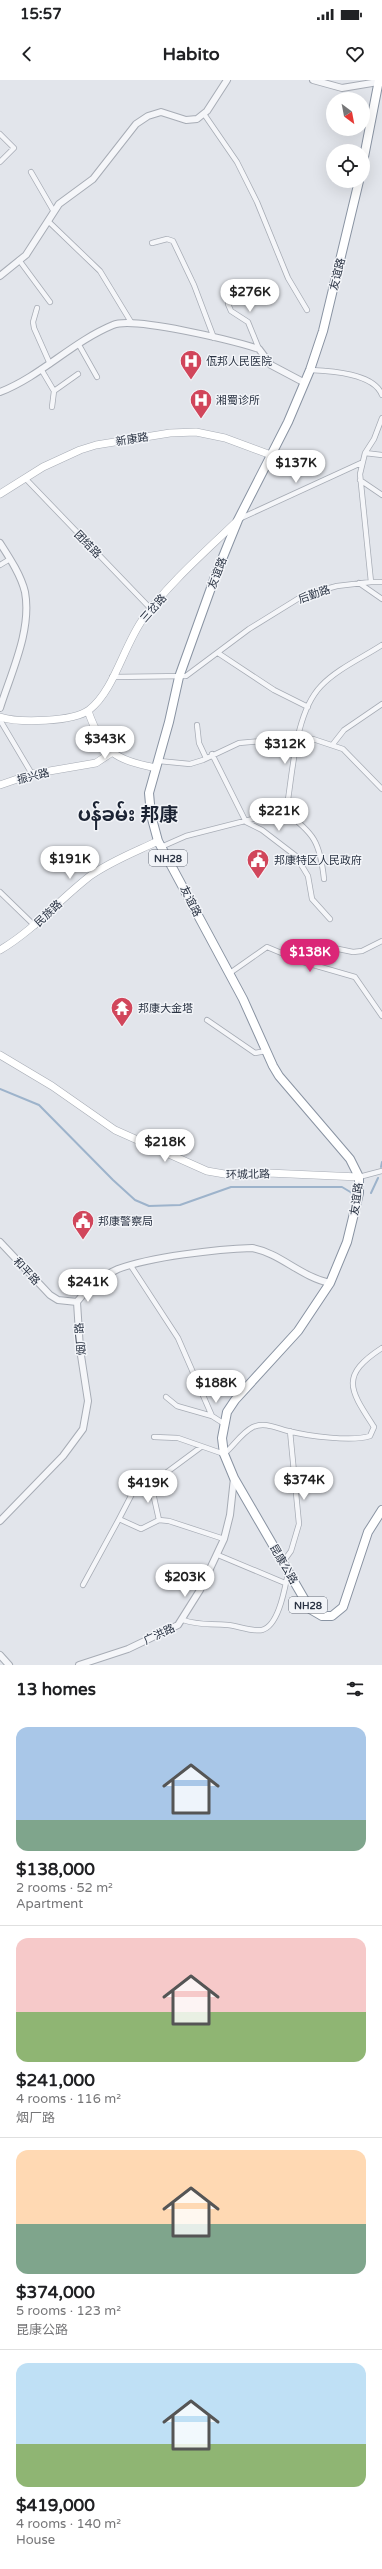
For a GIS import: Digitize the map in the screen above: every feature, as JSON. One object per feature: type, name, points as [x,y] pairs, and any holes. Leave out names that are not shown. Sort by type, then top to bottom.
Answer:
[{"type":"highway","points":[[367,144],[379,81]]},
{"type":"highway","name":"友谊路","points":[[234,1478],[224,1454],[222,1438],[223,1423],[235,1400],[298,1331],[330,1284],[347,1242],[356,1211],[359,1177],[350,1159],[337,1142],[279,1076],[230,974],[160,844],[149,802],[149,786],[157,764],[179,678],[238,520],[271,455],[310,370],[325,323],[357,188]]},
{"type":"highway","name":"昆康公路","points":[[234,1478],[288,1571],[315,1613],[322,1616],[332,1616],[338,1613],[343,1607],[368,1532],[382,1510]]},
{"type":"main road","name":"新康路","points":[[0,494],[58,459],[96,445],[170,434],[196,432],[225,438],[271,455]]},
{"type":"main road","name":"三岔路","points":[[88,711],[105,691],[137,627],[151,609],[238,520]]},
{"type":"main road","points":[[0,717],[20,721],[56,719],[88,711],[96,734],[112,753],[127,761],[157,764]]},
{"type":"main road","name":"振兴路","points":[[0,785],[32,774],[96,763],[112,753]]},
{"type":"main road","name":"民族路","points":[[0,950],[17,940],[35,926],[68,894],[106,865],[160,844]]},
{"type":"main road","name":"环城北路","points":[[0,1055],[52,1086],[115,1130],[207,1172],[236,1176],[268,1173],[359,1177]]},
{"type":"street","points":[[0,276],[20,260],[36,241],[53,210],[59,204],[86,187],[130,131],[148,116],[161,112],[192,120],[204,114],[227,80]]},
{"type":"street","points":[[314,80],[342,88],[379,81]]},
{"type":"street","points":[[204,114],[237,162],[257,202],[288,278],[306,310]]},
{"type":"street","points":[[0,134],[14,148],[0,162]]},
{"type":"street","points":[[31,172],[53,210]]},
{"type":"street","points":[[48,221],[100,271],[131,322]]},
{"type":"street","points":[[152,243],[167,239],[173,241],[194,285],[214,338]]},
{"type":"street","points":[[20,260],[50,302]]},
{"type":"street","points":[[232,282],[228,304],[231,311],[248,322],[259,349],[271,365],[305,383]]},
{"type":"street","points":[[37,308],[33,322],[34,328],[50,364]]},
{"type":"street","points":[[0,392],[50,364],[78,345],[113,325],[131,322],[214,338],[259,349]]},
{"type":"street","points":[[78,345],[97,377]]},
{"type":"street","points":[[41,369],[54,391],[52,408]]},
{"type":"street","points":[[310,370],[352,375],[372,382],[378,386],[382,395]]},
{"type":"street","points":[[54,391],[78,374]]},
{"type":"street","points":[[371,582],[360,480],[361,463],[365,453],[374,439],[382,418]]},
{"type":"street","points":[[365,453],[382,454]]},
{"type":"street","points":[[238,520],[361,463]]},
{"type":"street","name":"团结路","points":[[25,478],[151,609]]},
{"type":"street","points":[[360,480],[382,495]]},
{"type":"street","points":[[0,543],[10,559],[25,592],[24,625],[0,708]]},
{"type":"street","points":[[0,565],[10,559]]},
{"type":"street","name":"后勤路","points":[[112,677],[179,678],[190,675],[253,627],[304,595],[359,583],[382,582]]},
{"type":"street","points":[[359,583],[382,599]]},
{"type":"street","points":[[160,844],[284,811],[287,806],[298,738],[308,706],[319,688],[328,679],[382,645]]},
{"type":"street","points":[[218,653],[274,690],[308,706]]},
{"type":"street","points":[[333,744],[344,730],[382,704]]},
{"type":"street","points":[[0,720],[32,774]]},
{"type":"street","points":[[197,725],[199,743],[206,758]]},
{"type":"street","points":[[157,764],[190,764],[239,743],[298,738],[333,744],[344,749],[382,789]]},
{"type":"street","points":[[212,754],[246,822],[262,830],[296,856],[308,876],[312,899],[330,919]]},
{"type":"street","points":[[284,811],[312,836],[321,853],[324,879]]},
{"type":"street","points":[[0,892],[35,926]]},
{"type":"street","points":[[316,966],[320,949],[324,946],[353,952],[368,949],[382,941]]},
{"type":"street","points":[[230,974],[267,948],[316,966],[355,977],[382,1016]]},
{"type":"street","points":[[207,1020],[255,1053],[266,1051]]},
{"type":"street","points":[[359,1177],[382,1171]]},
{"type":"street","name":"和平路","points":[[0,1242],[50,1295],[58,1300],[78,1302]]},
{"type":"street","points":[[78,1302],[97,1282],[118,1269],[163,1259],[252,1248],[266,1252],[308,1277],[330,1284]]},
{"type":"street","points":[[131,1266],[178,1338],[212,1416]]},
{"type":"street","name":"烟厂路","points":[[0,1521],[63,1456],[83,1429],[88,1401],[80,1349],[78,1302]]},
{"type":"street","points":[[154,1437],[178,1438],[224,1454],[244,1433],[258,1425],[268,1425],[290,1432],[363,1438],[370,1436],[374,1427],[356,1401],[352,1382],[362,1363],[382,1348]]},
{"type":"street","points":[[166,1397],[177,1406],[212,1416],[223,1423]]},
{"type":"street","points":[[283,1562],[291,1551],[298,1524],[290,1432]]},
{"type":"street","points":[[83,1584],[133,1492],[151,1484],[201,1447]]},
{"type":"street","name":"广洪路","points":[[79,1665],[128,1649],[172,1629],[182,1620],[218,1555],[224,1539],[230,1515],[234,1478]]},
{"type":"street","points":[[151,1484],[159,1520]]},
{"type":"street","points":[[119,1519],[140,1529],[159,1520],[175,1522],[224,1539]]},
{"type":"street","points":[[218,1555],[285,1583]]},
{"type":"street","points":[[182,1620],[199,1625],[226,1624],[262,1630],[271,1625],[280,1605],[288,1571]]},
{"type":"street","points":[[0,1655],[9,1665]]},
{"type":"waterway","points":[[0,1089],[39,1105],[113,1180],[135,1200],[149,1206],[180,1205],[231,1187],[342,1187],[352,1193]]},
{"type":"waterway","points":[[381,1167],[382,1162]]},
{"type":"waterway","points":[[371,1193],[378,1178]]},
{"type":"place","name":"佤邦人民医院","points":[[191,380]]},
{"type":"place","name":"湘蜀诊所","points":[[201,420]]},
{"type":"place","name":"邦康特区人民政府","points":[[258,880]]},
{"type":"place","name":"邦康大金塔","points":[[122,1028]]},
{"type":"place","name":"邦康警察局","points":[[83,1240]]},
{"type":"district","name":"ပန်ခမ်း 邦康","points":[[128,814]]}]
